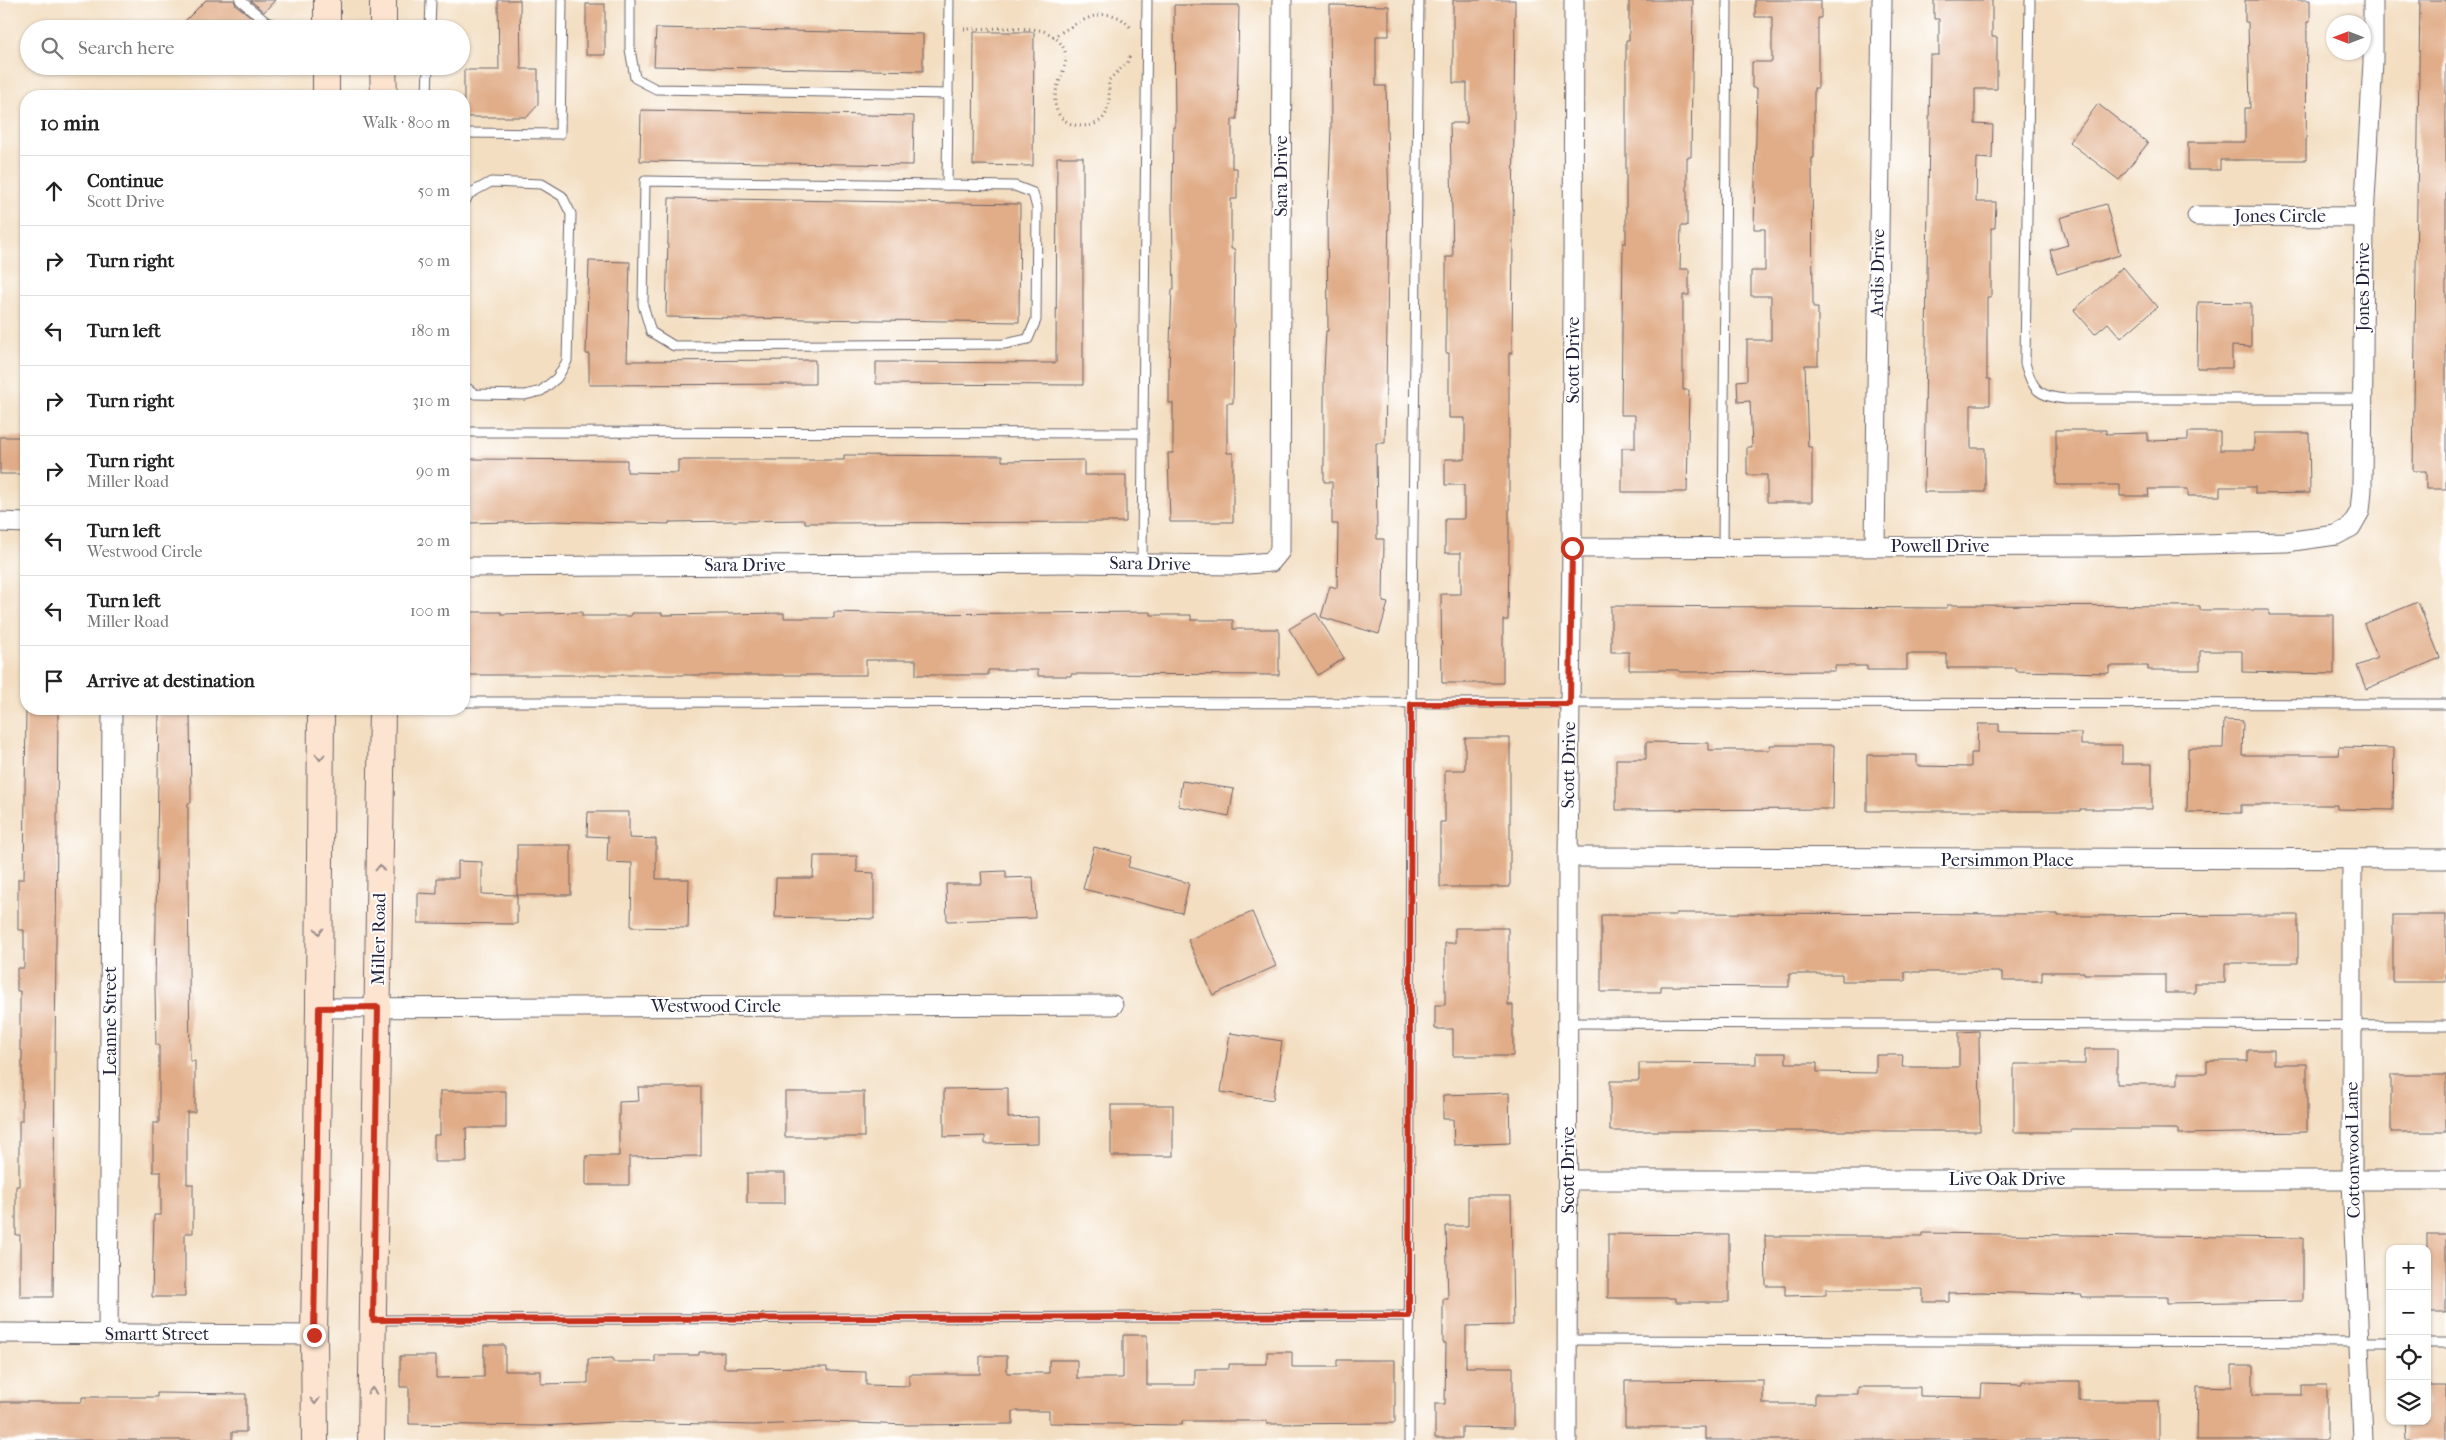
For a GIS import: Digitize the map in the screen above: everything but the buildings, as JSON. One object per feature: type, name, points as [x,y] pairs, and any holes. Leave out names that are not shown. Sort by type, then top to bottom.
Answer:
[{"type":"main road","points":[[327,0],[327,20]]},
{"type":"main road","points":[[383,0],[383,20]]},
{"type":"main road","points":[[326,75],[326,90]]},
{"type":"main road","points":[[384,75],[384,90]]},
{"type":"main road","points":[[315,1440],[314,1335],[319,1008],[320,715]]},
{"type":"main road","name":"Miller Road","points":[[372,1440],[382,715]]},
{"type":"street","name":"Sara Drive","points":[[470,567],[1256,564],[1271,562],[1280,551],[1282,0]]},
{"type":"street","name":"Scott Drive","points":[[1567,1440],[1568,857],[1572,548],[1574,0]]},
{"type":"street","name":"Ardis Drive","points":[[1874,546],[1882,0]]},
{"type":"street","name":"Jones Drive","points":[[2308,539],[2336,535],[2351,527],[2360,511],[2364,217],[2373,62],[2374,0]]},
{"type":"street","name":"Jones Circle","points":[[2197,216],[2364,217]]},
{"type":"street","points":[[0,522],[20,523]]},
{"type":"street","name":"Powell Drive","points":[[1572,548],[2117,546],[2286,542],[2308,539]]},
{"type":"street","name":"Leanne Street","points":[[108,1334],[112,715]]},
{"type":"street","name":"Persimmon Place","points":[[1568,857],[2446,860]]},
{"type":"street","name":"Cottonwood Lane","points":[[2352,860],[2352,1181],[2363,1440]]},
{"type":"street","name":"Westwood Circle","points":[[319,1008],[1113,1005]]},
{"type":"street","name":"Live Oak Drive","points":[[1568,1180],[2446,1180]]},
{"type":"street","name":"Smartt Street","points":[[0,1333],[314,1335]]},
{"type":"lane","points":[[240,0],[264,20]]},
{"type":"lane","points":[[430,20],[431,0]]},
{"type":"lane","points":[[470,133],[560,134],[562,0]]},
{"type":"lane","points":[[630,0],[630,48],[635,78],[656,89],[948,94]]},
{"type":"lane","points":[[947,185],[949,0]]},
{"type":"lane","points":[[1142,564],[1146,0]]},
{"type":"lane","points":[[1409,1440],[1411,704],[1419,0]]},
{"type":"lane","points":[[1723,547],[1727,0]]},
{"type":"lane","points":[[2030,0],[2025,363],[2029,377],[2037,390],[2048,398],[2066,399],[2362,399]]},
{"type":"lane","points":[[427,90],[428,75]]},
{"type":"lane","points":[[645,181],[947,185],[1015,186],[1033,193],[1037,208],[1036,320],[1028,339],[1004,344],[674,346],[651,332],[643,305],[645,181]]},
{"type":"lane","points":[[470,191],[491,182],[542,184],[562,196],[571,214],[567,361],[556,378],[541,391],[525,395],[475,394],[470,390]]},
{"type":"lane","points":[[470,432],[1143,433]]},
{"type":"lane","points":[[470,702],[2446,704]]},
{"type":"lane","points":[[1568,1023],[2446,1026]]},
{"type":"lane","points":[[373,1320],[1409,1316]]},
{"type":"lane","points":[[1567,1340],[2386,1342]]},
{"type":"lane","points":[[2431,1343],[2446,1343]]},
{"type":"path","points":[[1111,9],[1126,18],[1131,30]]},
{"type":"path","points":[[1053,37],[1085,14]]},
{"type":"path","points":[[949,28],[1037,29],[1053,37],[1060,44],[1066,57],[1065,69],[1055,98],[1056,109],[1066,122],[1082,127],[1095,124],[1103,119],[1108,109],[1109,80],[1127,63],[1132,51]]},
{"type":"route","points":[[314,1335],[319,1008],[378,1007],[373,1320],[1409,1316],[1411,704],[1570,704],[1572,548]]}]
